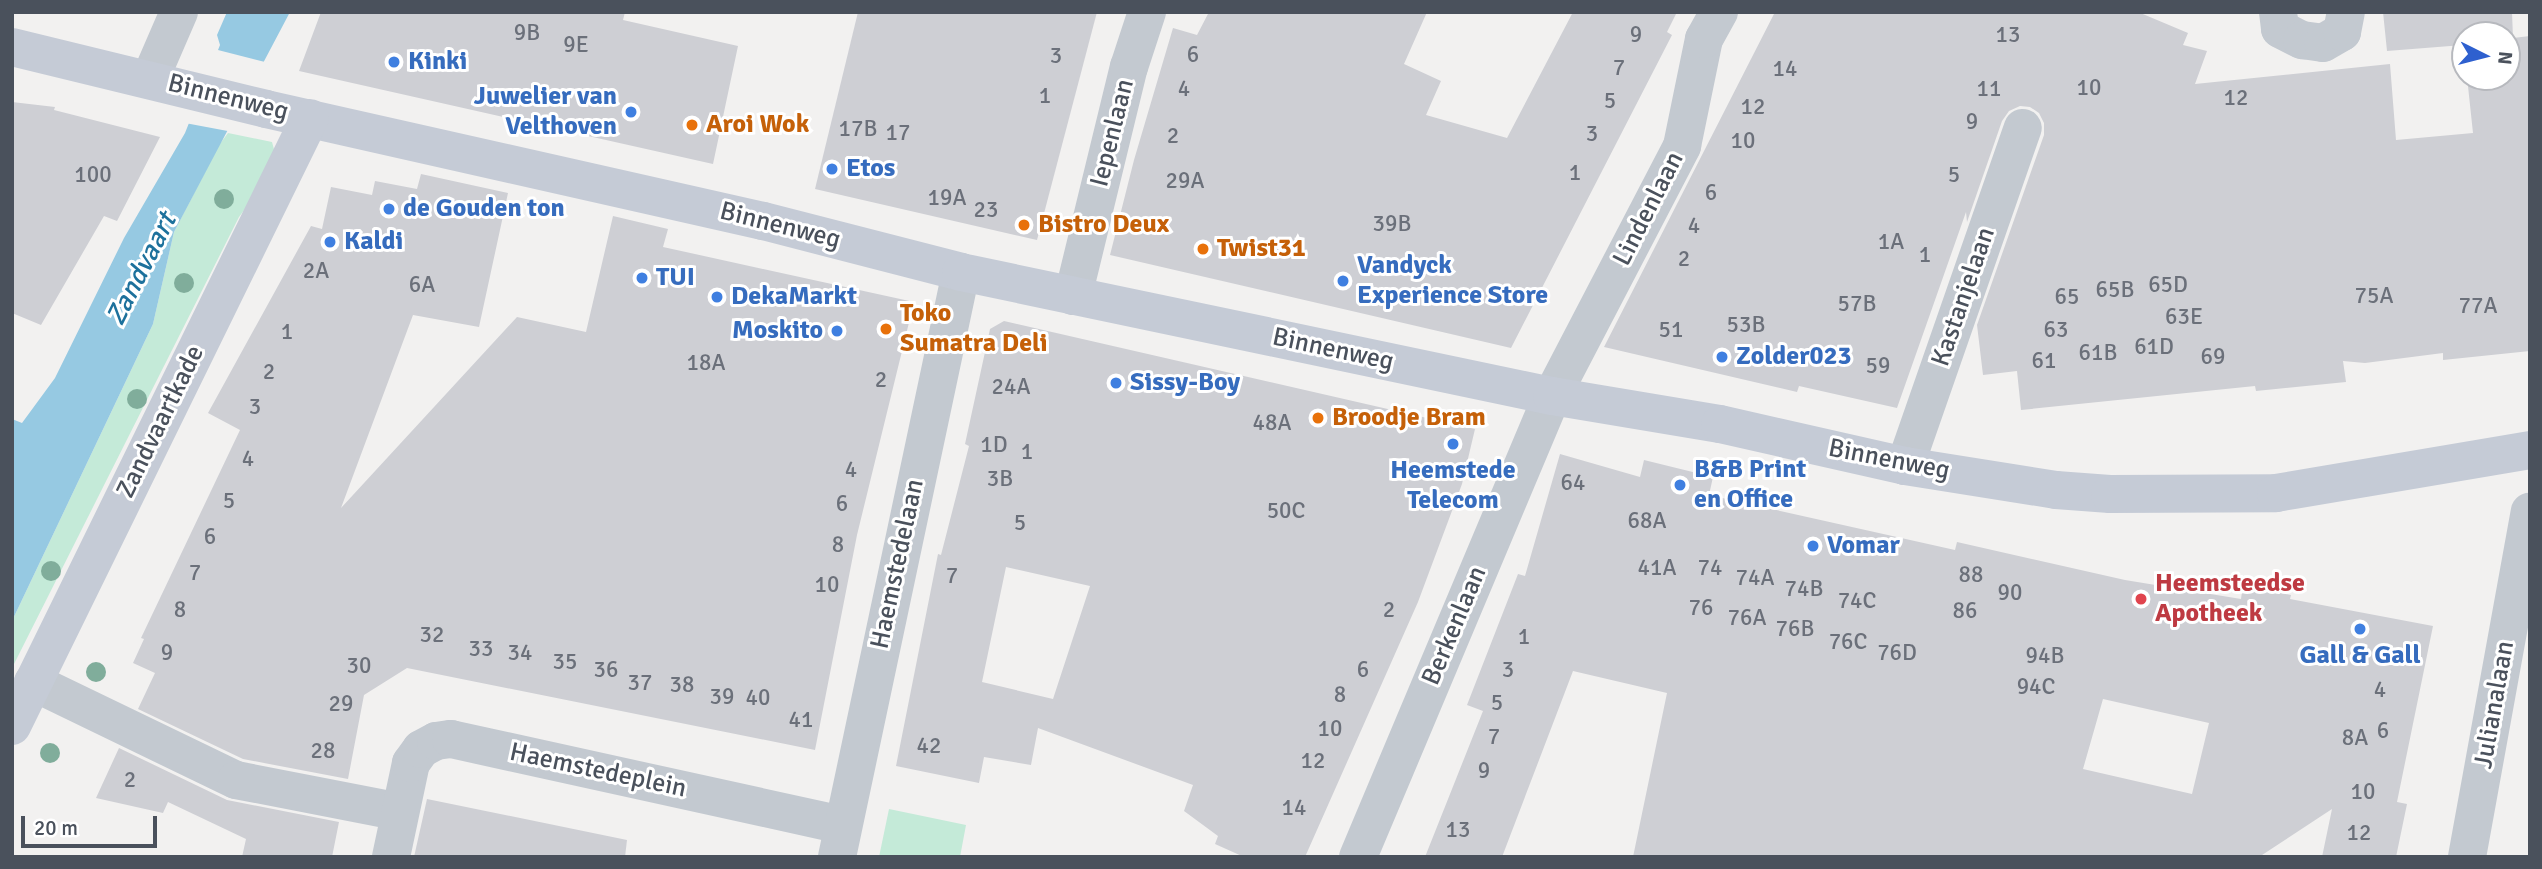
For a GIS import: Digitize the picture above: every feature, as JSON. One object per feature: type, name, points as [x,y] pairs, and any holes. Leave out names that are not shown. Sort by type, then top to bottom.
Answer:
[{"type":"street","points":[[150,79],[179,12]]},
{"type":"street","name":"Iepenlaan","points":[[1073,296],[1129,67],[1147,12]]},
{"type":"street","name":"Lindenlaan","points":[[1552,396],[1682,146],[1704,39],[1719,12]]},
{"type":"street","points":[[2278,12],[2280,29],[2302,40],[2323,43],[2342,32],[2346,12]]},
{"type":"street","name":"Binnenweg","points":[[12,47],[266,109],[763,221],[961,272],[1552,396],[1720,424],[1905,466],[2056,489],[2110,494],[2276,494],[2530,450]]},
{"type":"street","name":"Zandvaartkade","points":[[12,726],[310,118]]},
{"type":"street","name":"Kastanjelaan","points":[[1905,466],[2023,128]]},
{"type":"street","name":"Haemstedelaan","points":[[840,841],[961,272]]},
{"type":"street","name":"Berkenlaan","points":[[1359,857],[1552,396]]},
{"type":"street","name":"Julianalaan","points":[[2467,857],[2530,512]]},
{"type":"street","points":[[33,682],[236,780],[400,812]]},
{"type":"street","name":"Haemstedeplein","points":[[391,857],[411,763],[421,749],[436,741],[451,739],[840,841]]},
{"type":"green space","points":[[228,133],[272,142],[278,164],[239,217],[12,668],[12,621],[153,324],[174,232],[219,145]]},
{"type":"green space","points":[[889,809],[966,825],[960,857],[879,857]]},
{"type":"water","name":"Zandvaart","points":[[227,12],[290,12],[174,232],[153,324],[12,621],[12,419],[22,423],[55,378],[124,238],[185,133],[220,45],[217,35]]},
{"type":"pier","points":[[214,49],[269,63],[233,132],[185,123]]},
{"type":"building","points":[[321,12],[625,12],[623,20],[738,46],[713,164],[299,71]]},
{"type":"building","points":[[858,12],[1097,12],[1037,240],[815,189]]},
{"type":"building","points":[[1209,12],[1427,12],[1404,64],[1441,81],[1426,115],[1507,138],[1573,12],[1677,12],[1667,32],[1672,35],[1511,348],[1110,255],[1134,160],[1173,28],[1197,35]]},
{"type":"building","points":[[1775,12],[2138,12],[2188,33],[2183,45],[2207,51],[2195,84],[2390,64],[2396,140],[2473,133],[2468,91],[2521,91],[2521,37],[2530,36],[2530,351],[2443,360],[2443,353],[2365,363],[2343,361],[2346,382],[2256,391],[2255,386],[2021,410],[2017,371],[1983,375],[1977,325],[2044,135],[2044,123],[2039,113],[2030,107],[2020,106],[2009,111],[2002,121],[1967,222],[1966,212],[1897,408],[1799,386],[1797,392],[1604,347]]},
{"type":"building","points":[[2383,12],[2512,12],[2512,21],[2451,21],[2451,46],[2387,51]]},
{"type":"building","points":[[12,102],[55,107],[54,110],[160,137],[117,221],[104,216],[41,325],[12,313]]},
{"type":"building","points":[[421,174],[508,193],[479,327],[413,315],[341,508],[517,317],[586,332],[613,216],[668,229],[663,247],[914,302],[857,535],[815,750],[407,668],[364,695],[348,779],[243,759],[138,709],[155,673],[133,663],[144,639],[141,638],[240,430],[208,413],[311,226],[322,229],[331,187],[372,195],[375,181],[417,189]]},
{"type":"building","points":[[1004,321],[1475,429],[1462,484],[1418,602],[1305,857],[1244,857],[1215,844],[1218,836],[1184,811],[1193,785],[1038,728],[1031,765],[984,757],[979,783],[896,766],[938,554],[941,555],[969,446],[965,444],[990,329]],"holes":[[[1006,567],[1090,586],[1053,699],[982,682]]]},
{"type":"building","points":[[1560,454],[1640,477],[1644,460],[1713,477],[1709,495],[1955,550],[1957,542],[2125,580],[2241,599],[2243,585],[2291,595],[2290,599],[2433,626],[2397,802],[2407,804],[2396,857],[2322,857],[2332,809],[2259,857],[1633,857],[1667,693],[1573,671],[1502,857],[1425,857],[1483,711],[1467,705],[1518,574],[1525,576]],"holes":[[[2103,699],[2209,723],[2192,794],[2083,769]]]},
{"type":"building","points":[[119,748],[227,800],[339,822],[332,857],[242,857],[246,839],[168,802],[163,813],[96,798]]},
{"type":"building","points":[[427,799],[627,840],[625,857],[414,857]]},
{"type":"place","name":"Kinki","points":[[394,62]]},
{"type":"place","name":"Juwelier van Velthoven","points":[[631,112]]},
{"type":"place","name":"Aroi Wok","points":[[692,125]]},
{"type":"place","name":"Etos","points":[[832,169]]},
{"type":"place","name":"de Gouden ton","points":[[389,209]]},
{"type":"place","name":"Bistro Deux","points":[[1024,225]]},
{"type":"place","name":"Kaldi","points":[[330,242]]},
{"type":"place","name":"Twist31","points":[[1203,249]]},
{"type":"place","name":"TUI","points":[[642,278]]},
{"type":"place","name":"Vandyck Experience Store","points":[[1343,281]]},
{"type":"place","name":"DekaMarkt","points":[[717,297]]},
{"type":"place","name":"Toko Sumatra Deli","points":[[886,329]]},
{"type":"place","name":"Moskito","points":[[837,331]]},
{"type":"place","name":"Zolder023","points":[[1722,357]]},
{"type":"place","name":"Sissy-Boy","points":[[1116,383]]},
{"type":"place","name":"Broodje Bram","points":[[1318,418]]},
{"type":"place","name":"Heemstede Telecom","points":[[1453,444]]},
{"type":"place","name":"B&B Print en Office","points":[[1680,485]]},
{"type":"place","name":"Vomar","points":[[1813,546]]},
{"type":"place","name":"Heemsteedse Apotheek","points":[[2141,599]]},
{"type":"place","name":"Gall & Gall","points":[[2360,629]]}]
